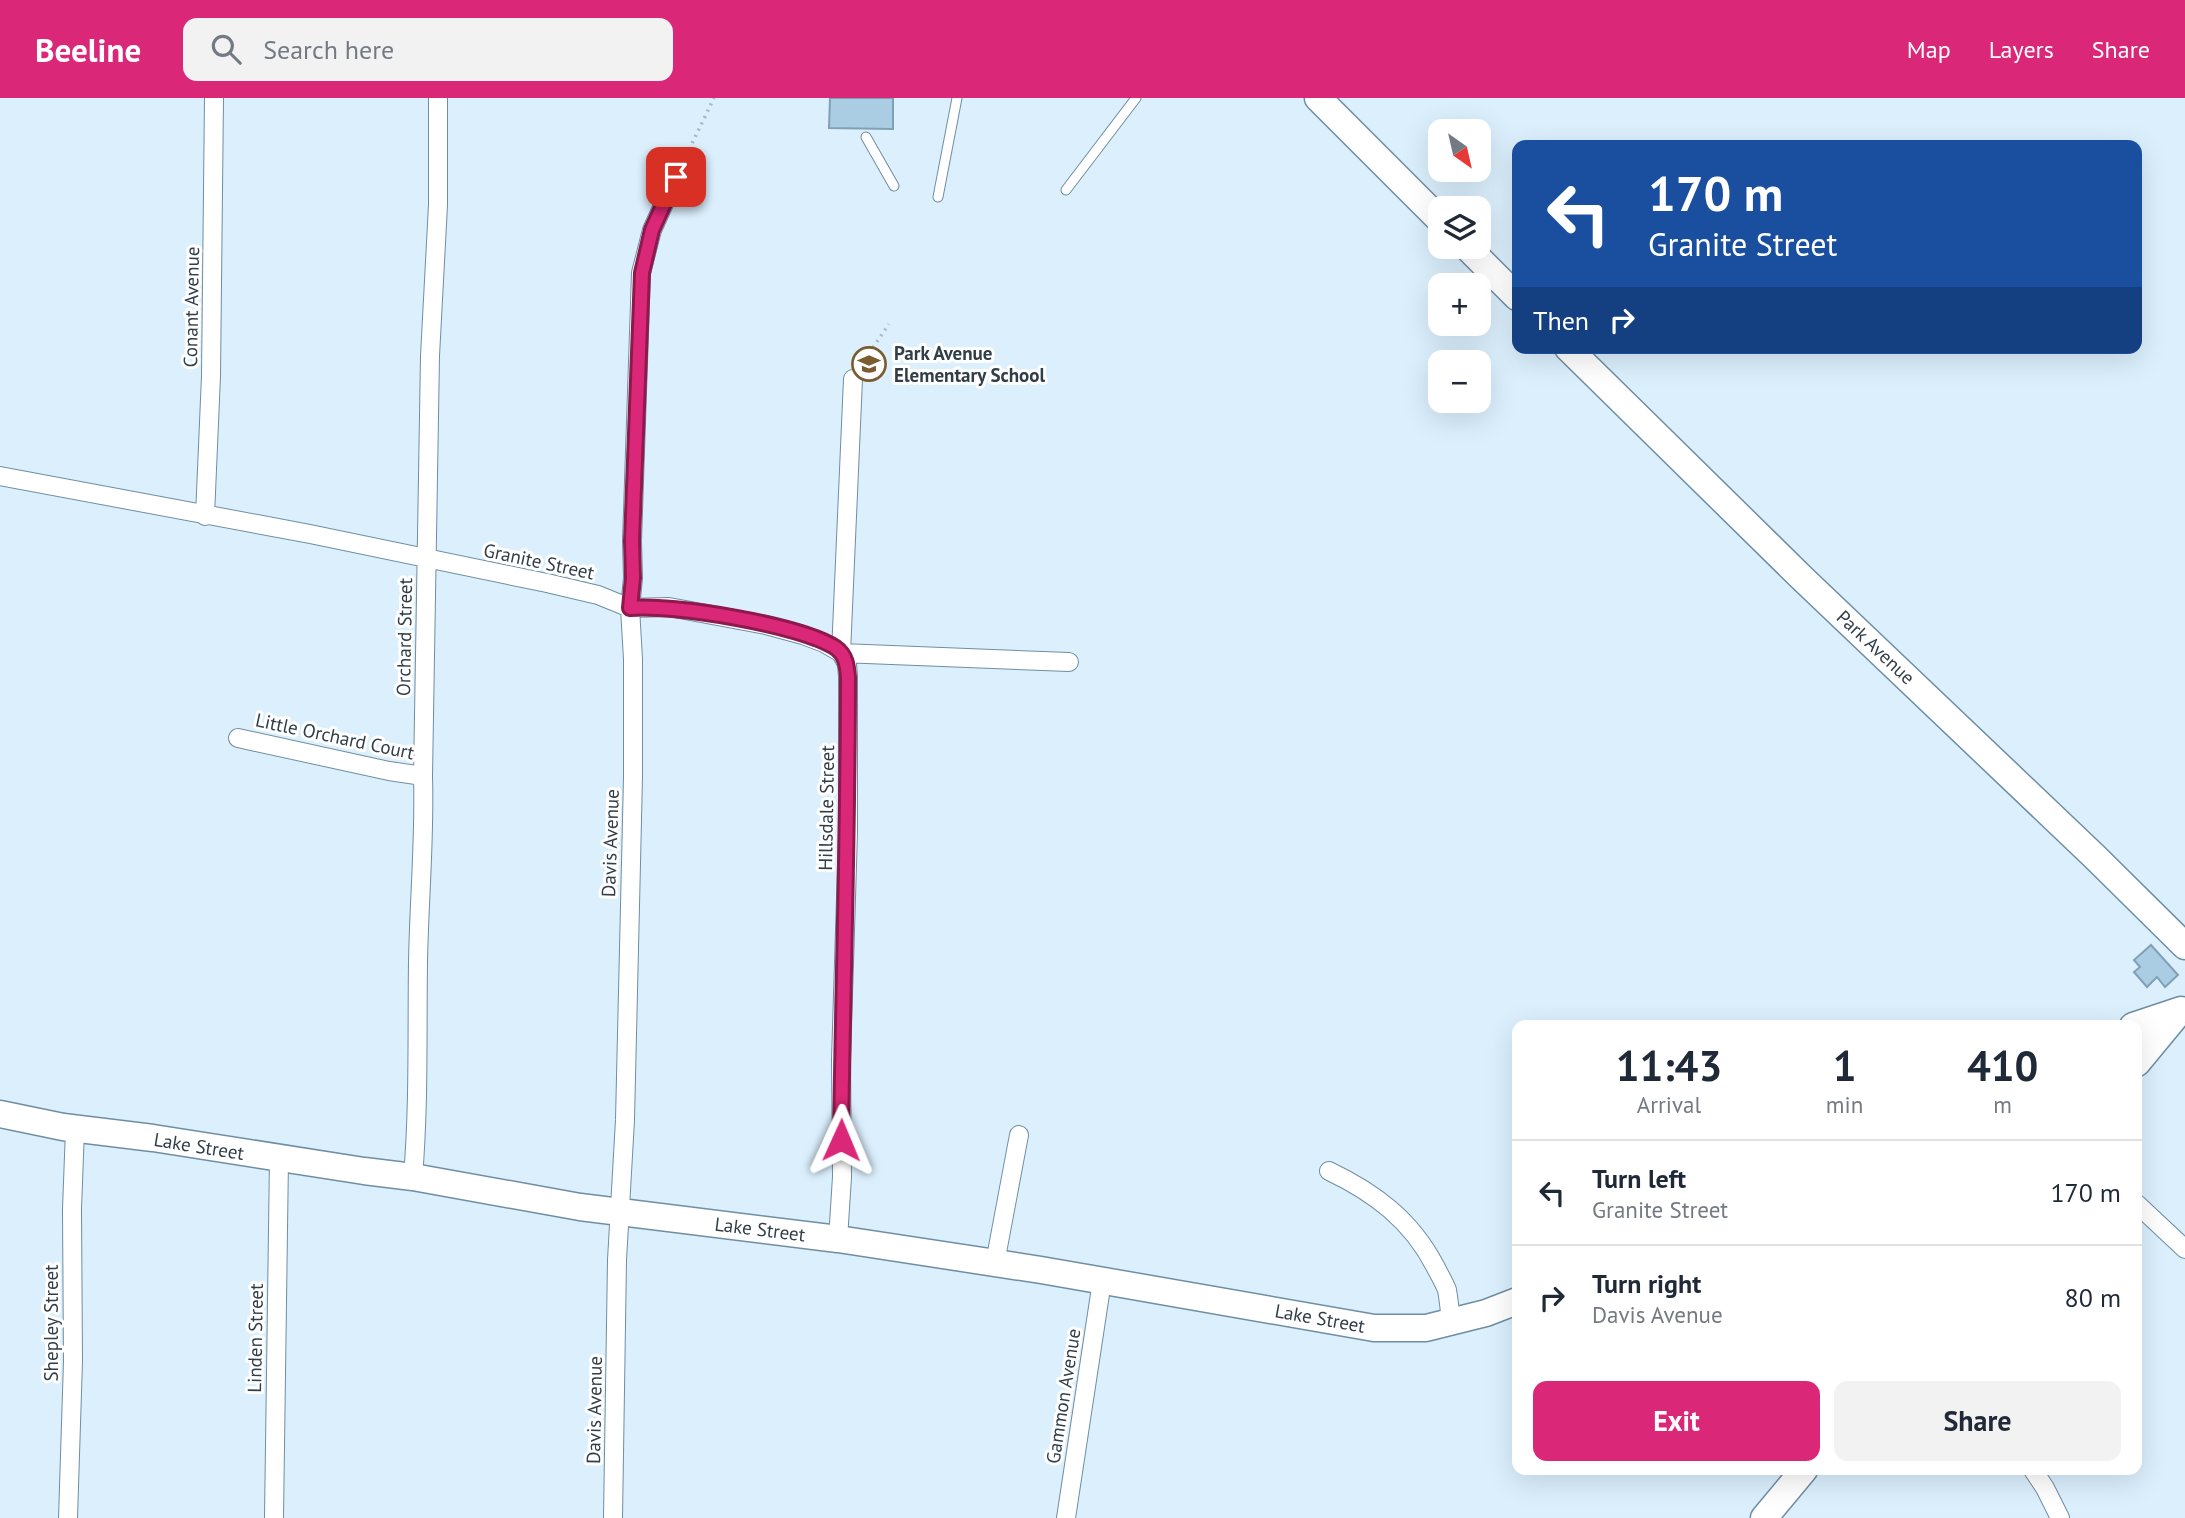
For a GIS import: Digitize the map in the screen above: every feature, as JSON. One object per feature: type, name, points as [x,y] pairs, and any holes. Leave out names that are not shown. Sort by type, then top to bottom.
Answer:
[{"type":"street","name":"Conant Avenue","points":[[205,516],[211,376],[214,98]]},
{"type":"street","name":"Orchard Street","points":[[413,1177],[419,1082],[418,962],[424,814],[430,343],[438,205],[438,98]]},
{"type":"street","points":[[1318,98],[1428,208]]},
{"type":"street","name":"Davis Avenue","points":[[613,1518],[617,1260],[621,1212],[633,777],[630,608],[642,273],[652,230],[676,177]]},
{"type":"street","points":[[1479,259],[1512,292]]},
{"type":"street","name":"Park Avenue","points":[[1574,354],[1802,578],[2086,847],[2185,946]]},
{"type":"street","name":"Hillsdale Street","points":[[838,1239],[842,1177],[841,1060],[848,807],[848,677],[847,664],[841,653],[853,379]]},
{"type":"street","name":"Granite Street","points":[[0,476],[310,534],[598,595],[630,608],[669,607],[743,620],[803,635],[841,653],[1069,662]]},
{"type":"street","name":"Little Orchard Court","points":[[238,737],[388,771],[423,776]]},
{"type":"street","points":[[2142,1023],[2182,1008]]},
{"type":"street","points":[[2142,1057],[2182,1008]]},
{"type":"street","name":"Lake Street","points":[[0,1114],[75,1129],[413,1177],[532,1199],[838,1239],[995,1263],[1374,1328],[1426,1328],[1486,1313],[1512,1303]]},
{"type":"street","name":"Shepley Street","points":[[68,1518],[73,1362],[72,1209],[75,1129]]},
{"type":"street","points":[[995,1263],[1019,1135]]},
{"type":"street","name":"Linden Street","points":[[274,1518],[279,1158]]},
{"type":"street","points":[[1329,1171],[1351,1181],[1397,1213],[1412,1230],[1428,1252],[1444,1283],[1451,1322]]},
{"type":"street","points":[[2142,1209],[2185,1249]]},
{"type":"street","name":"Gammon Avenue","points":[[1066,1518],[1102,1281]]},
{"type":"street","points":[[1764,1518],[1800,1475]]},
{"type":"street","points":[[2036,1475],[2045,1488],[2051,1514]]},
{"type":"lane","points":[[937,197],[957,98]]},
{"type":"lane","points":[[1066,190],[1136,98]]},
{"type":"lane","points":[[866,137],[894,186]]},
{"type":"path","points":[[676,177],[714,98]]},
{"type":"path","points":[[853,379],[889,324]]},
{"type":"building","points":[[830,98],[893,98],[893,129],[829,128]]},
{"type":"building","points":[[2151,945],[2178,975],[2165,987],[2157,977],[2147,987],[2134,972],[2140,967],[2134,960]]},
{"type":"place","name":"Park Avenue Elementary School","points":[[869,364]]},
{"type":"route","points":[[676,177],[652,230],[642,273],[630,608],[669,607],[766,625],[824,643],[838,649],[845,658],[848,677],[848,833],[842,977],[841,1140]]}]
